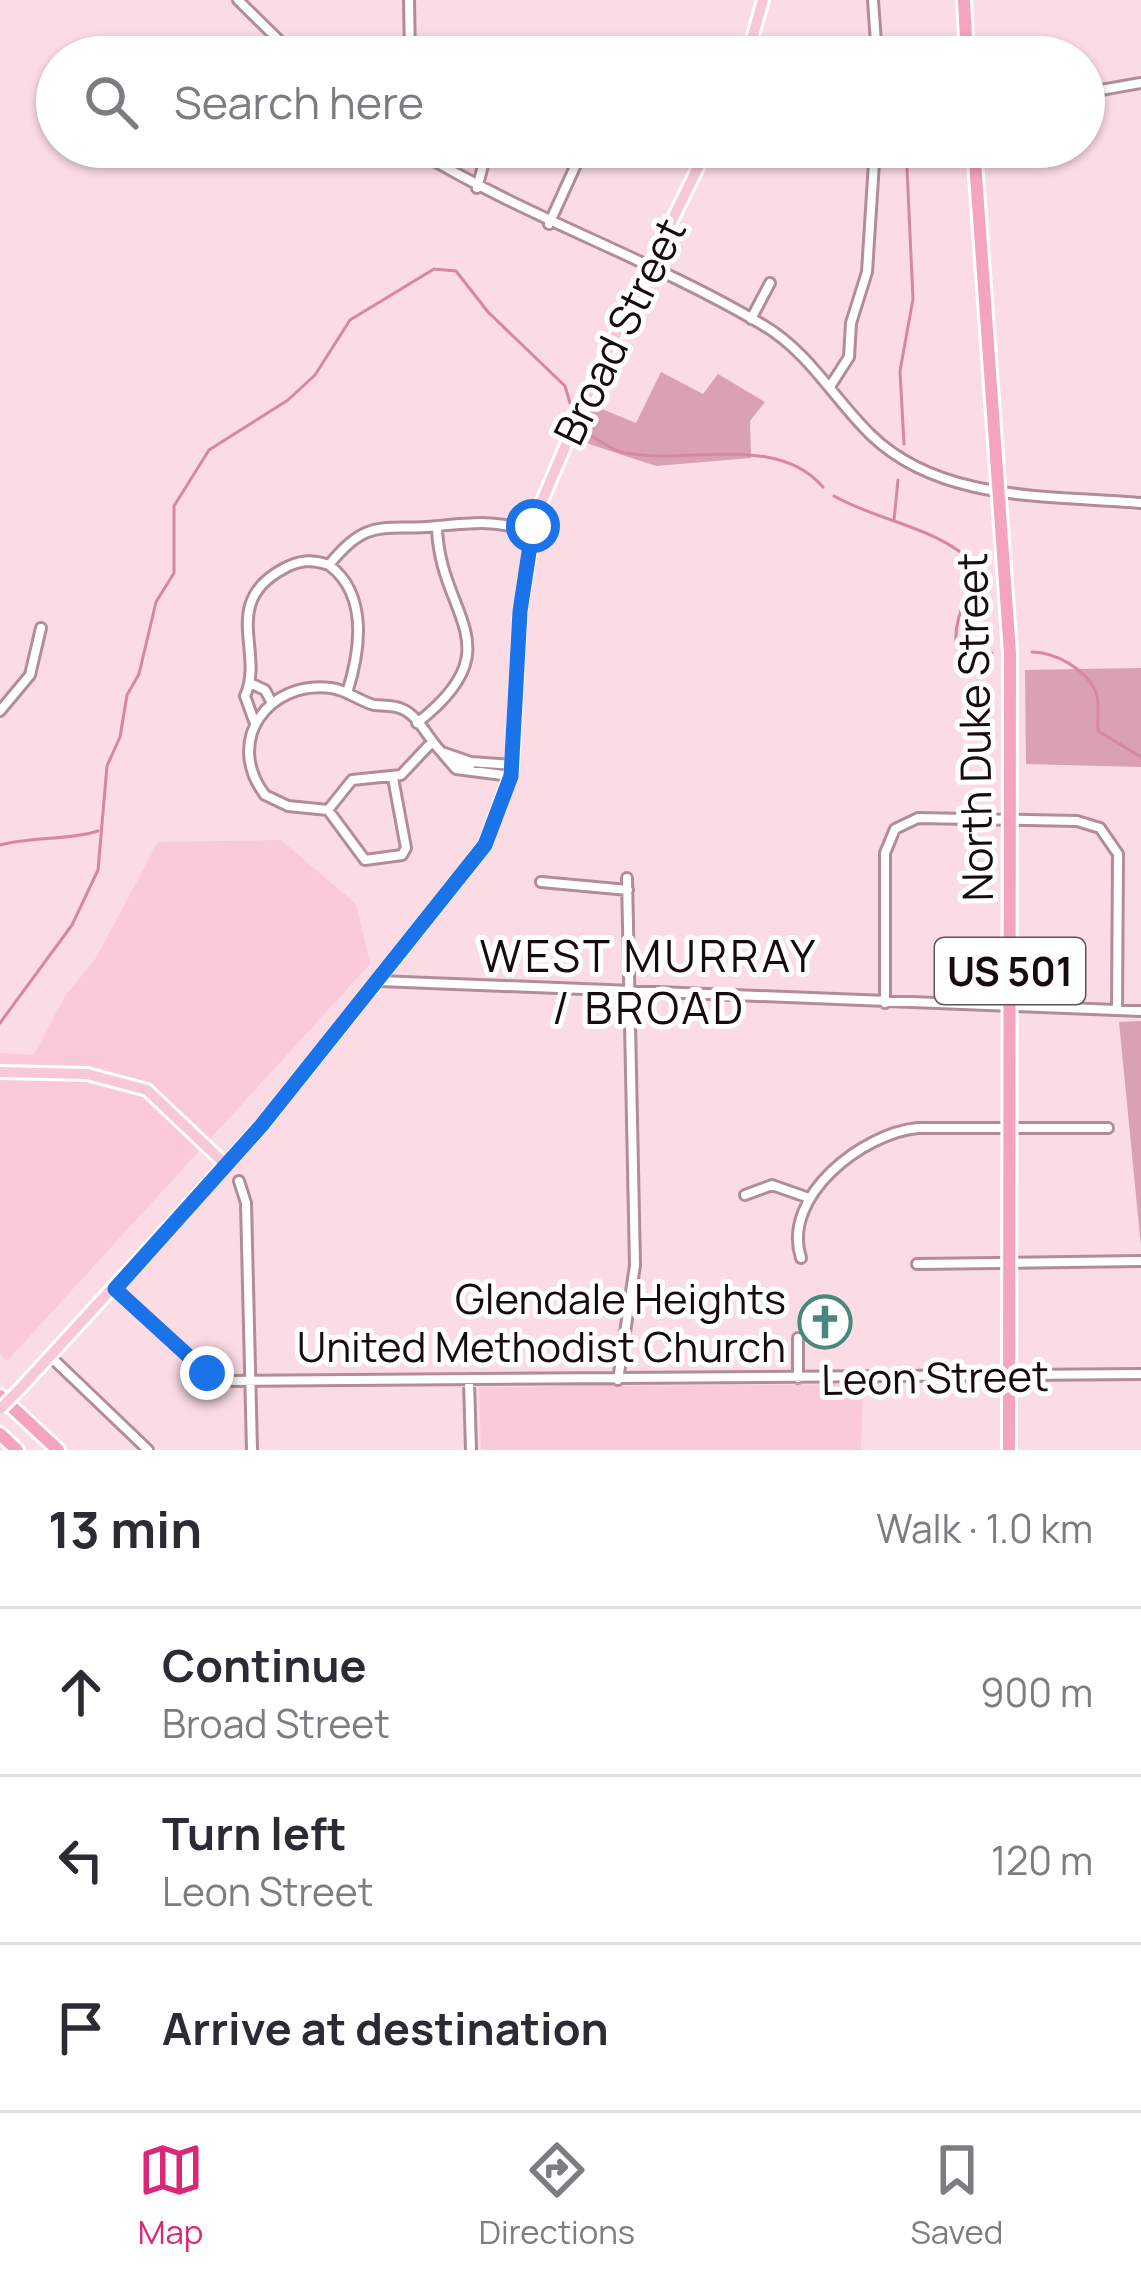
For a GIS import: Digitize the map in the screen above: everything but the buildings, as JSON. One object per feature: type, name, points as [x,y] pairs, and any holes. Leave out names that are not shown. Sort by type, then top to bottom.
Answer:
[{"type":"highway","points":[[964,0],[966,36]]},
{"type":"highway","name":"North Duke Street","points":[[976,168],[1010,653],[1009,1450]]},
{"type":"highway","points":[[0,1396],[58,1450]]},
{"type":"highway","points":[[0,1434],[17,1450]]},
{"type":"main road","points":[[754,36],[763,0]]},
{"type":"main road","name":"Broad Street","points":[[0,1409],[52,1358],[225,1164],[380,981],[485,845],[512,770],[520,611],[532,530],[572,426],[698,168]]},
{"type":"main road","points":[[0,1072],[87,1074],[133,1086],[225,1164]]},
{"type":"street","points":[[238,0],[275,36]]},
{"type":"street","points":[[409,0],[410,36]]},
{"type":"street","points":[[872,0],[876,36]]},
{"type":"street","points":[[1105,89],[1141,83]]},
{"type":"street","points":[[445,168],[548,224],[751,319],[794,346],[873,437],[902,460],[943,478],[1000,491],[1141,503]]},
{"type":"street","points":[[477,188],[482,168]]},
{"type":"street","points":[[548,224],[574,168]]},
{"type":"street","points":[[831,385],[849,357],[851,322],[867,272],[874,168]]},
{"type":"street","points":[[751,319],[770,283]]},
{"type":"street","points":[[328,565],[354,537],[373,528],[437,527],[472,519],[532,530]]},
{"type":"street","points":[[417,723],[458,684],[469,650],[465,617],[440,556],[437,527]]},
{"type":"street","points":[[347,693],[358,658],[359,629],[348,590],[328,565],[296,562],[260,584],[246,635],[252,684],[245,697],[254,721],[248,754],[265,795],[288,806],[328,810],[365,860],[398,857],[406,848],[393,778]]},
{"type":"street","points":[[0,711],[30,675],[40,628]]},
{"type":"street","points":[[252,684],[265,690],[272,703]]},
{"type":"street","points":[[254,721],[272,703],[309,689],[347,693],[401,708],[443,752],[470,766]]},
{"type":"street","points":[[328,810],[358,776],[393,778],[406,772],[432,742]]},
{"type":"street","points":[[443,752],[445,762],[458,766],[512,770]]},
{"type":"street","points":[[885,1003],[885,853],[892,833],[918,818],[1010,820],[1088,823],[1112,839],[1120,866],[1117,1010]]},
{"type":"street","points":[[618,1380],[635,1265],[627,878]]},
{"type":"street","points":[[541,882],[628,890]]},
{"type":"street","points":[[380,981],[1141,1011]]},
{"type":"street","points":[[801,1258],[796,1234],[806,1197],[899,1130],[1108,1128]]},
{"type":"street","points":[[239,1181],[246,1203],[252,1450]]},
{"type":"street","points":[[745,1195],[772,1185],[806,1197]]},
{"type":"street","points":[[917,1264],[1141,1261]]},
{"type":"street","name":"Leon Street","points":[[115,1289],[207,1373],[250,1381],[1141,1374]]},
{"type":"street","points":[[797,1378],[798,1338]]},
{"type":"street","points":[[52,1358],[148,1450]]},
{"type":"street","points":[[469,1381],[470,1450]]},
{"type":"shaded area","points":[[661,372],[703,394],[718,374],[765,402],[750,421],[751,458],[656,466],[580,441],[592,405],[636,423]]},
{"type":"shaded area","points":[[1141,668],[1141,767],[1026,764],[1025,670]]},
{"type":"shaded area","points":[[281,840],[356,904],[370,964],[7,1361],[0,1354],[0,1053],[34,1055],[65,996],[96,958],[158,842]]},
{"type":"shaded area","points":[[1141,1021],[1141,1246],[1119,1022]]},
{"type":"shaded area","points":[[863,1384],[861,1450],[481,1450],[479,1387]]},
{"type":"waterway","points":[[904,444],[900,371],[913,299],[907,169]]},
{"type":"waterway","points":[[0,1023],[72,925],[98,870],[107,766],[120,737],[127,695],[139,674],[156,602],[174,573],[174,506],[209,450],[288,400],[315,375],[350,320],[434,269],[456,271],[488,312],[565,386],[570,403]]},
{"type":"waterway","points":[[584,431],[626,453],[731,454],[782,461],[823,487]]},
{"type":"waterway","points":[[894,520],[898,480]]},
{"type":"waterway","points":[[834,496],[943,541],[975,564],[956,642],[969,656],[992,653]]},
{"type":"waterway","points":[[1032,652],[1060,659],[1085,676],[1097,696],[1098,731],[1141,757]]},
{"type":"waterway","points":[[0,845],[98,831]]},
{"type":"place","name":"Glendale Heights United Methodist Church","points":[[825,1322]]},
{"type":"district","name":"WEST MURRAY / BROAD","points":[[649,981]]},
{"type":"route","points":[[207,1373],[115,1289],[261,1126],[485,845],[501,813],[511,776],[520,611],[533,526]]}]
